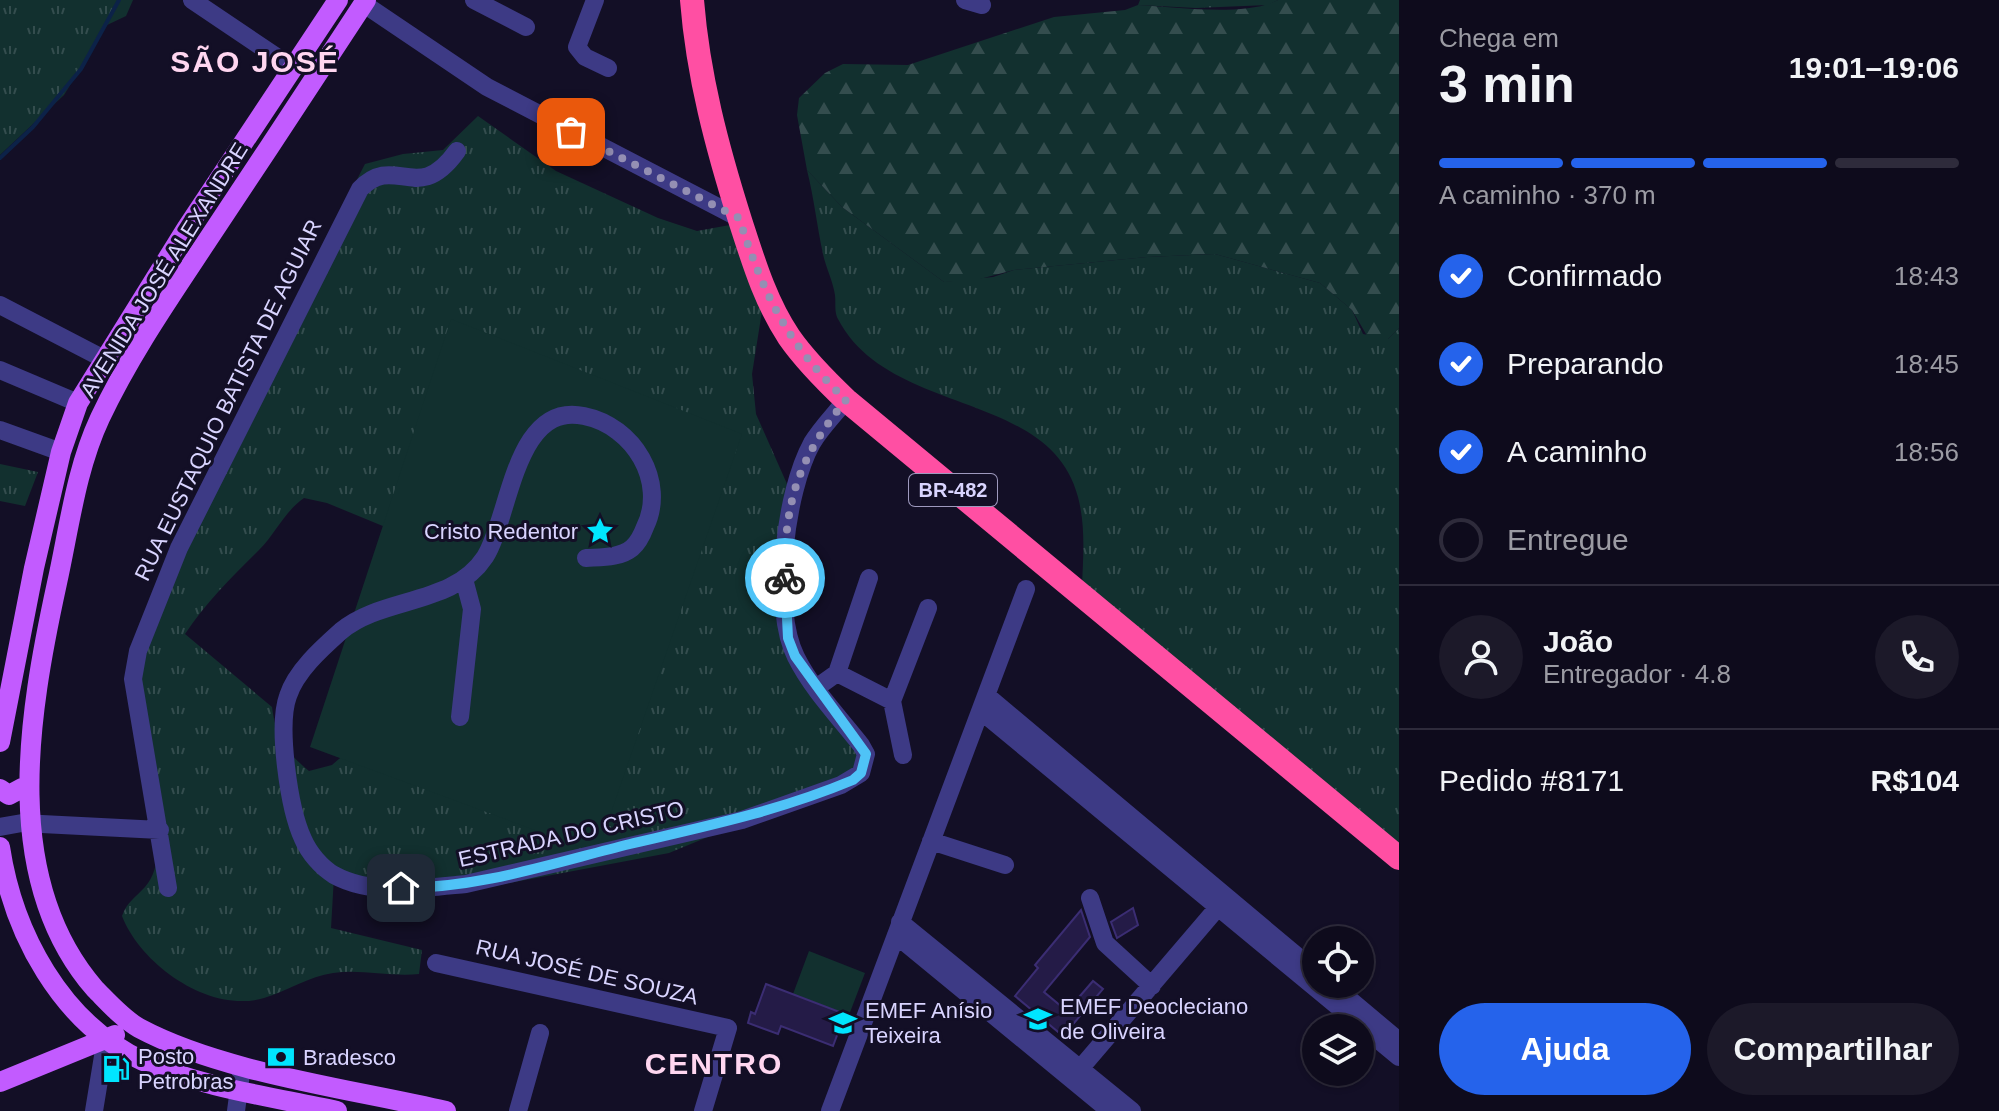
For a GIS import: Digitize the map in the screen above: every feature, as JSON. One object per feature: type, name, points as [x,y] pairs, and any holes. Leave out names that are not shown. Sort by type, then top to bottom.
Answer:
[{"type":"highway","name":"BR-482","points":[[692,0],[702,79],[718,149],[756,272],[789,337],[846,400],[1399,858]]},
{"type":"main road","name":"AVENIDA JOSÉ ALEXANDRE","points":[[137,1027],[83,978],[61,947],[33,884],[22,823],[22,788],[26,728],[42,653],[92,439],[118,382],[181,280],[365,2]]},
{"type":"main road","points":[[0,742],[16,648],[61,452],[78,403],[102,358],[333,7],[347,30]]},
{"type":"main road","points":[[161,267],[175,272],[181,280]]},
{"type":"main road","points":[[16,648],[42,653]]},
{"type":"main road","points":[[0,789],[9,795],[22,788]]},
{"type":"main road","points":[[0,850],[22,925],[37,960],[73,1008],[106,1038],[146,1062],[238,1089],[337,1111]]},
{"type":"main road","points":[[0,1082],[137,1027],[242,1066],[443,1111]]},
{"type":"street","points":[[192,0],[293,68]]},
{"type":"street","points":[[474,0],[526,27]]},
{"type":"street","points":[[595,0],[577,47],[585,57],[608,68]]},
{"type":"street","points":[[365,2],[487,87],[739,218]]},
{"type":"street","name":"RUA EUSTAQUIO BATISTA DE AGUIAR","points":[[168,888],[133,679],[138,651],[179,548],[360,189],[377,176],[432,177],[443,170],[457,151]]},
{"type":"street","points":[[0,305],[102,358]]},
{"type":"street","points":[[0,370],[78,403]]},
{"type":"street","name":"ESTRADA DO CRISTO","points":[[586,558],[611,556],[631,549],[647,523],[654,496],[650,475],[636,450],[607,426],[582,415],[573,415],[548,424],[525,449],[487,554],[464,579],[349,625],[300,672],[289,692],[283,723],[297,825],[312,855],[333,874],[346,880],[401,888],[466,884],[742,820],[841,785],[861,773],[866,754],[816,688],[788,638],[784,546],[789,514],[806,456],[820,432],[846,400]]},
{"type":"street","points":[[0,430],[61,452]]},
{"type":"street","points":[[816,688],[837,673],[869,578]]},
{"type":"street","points":[[460,717],[472,609],[464,579]]},
{"type":"street","points":[[830,1111],[1026,589]]},
{"type":"street","points":[[903,755],[892,701],[928,608]]},
{"type":"street","points":[[837,673],[892,701]]},
{"type":"street","points":[[984,703],[1399,1057]]},
{"type":"street","points":[[0,827],[22,823],[160,830]]},
{"type":"street","points":[[931,841],[1005,865]]},
{"type":"street","points":[[1090,898],[1105,943],[1152,986]]},
{"type":"street","points":[[1222,903],[1302,962]]},
{"type":"street","points":[[1076,1073],[1222,903]]},
{"type":"street","points":[[898,928],[1076,1073],[1132,1111]]},
{"type":"street","name":"RUA JOSÉ DE SOUZA","points":[[436,963],[550,996],[728,1028],[703,1111]]},
{"type":"street","points":[[1348,998],[1399,1041]]},
{"type":"street","points":[[518,1111],[540,1033]]},
{"type":"street","points":[[94,1111],[106,1038]]},
{"type":"street","points":[[236,1111],[242,1066]]},
{"type":"street","points":[[1076,1073],[1110,1111]]},
{"type":"green space","points":[[0,0],[133,0],[126,16],[107,25],[64,95],[0,155]]},
{"type":"green space","points":[[1140,0],[1278,0],[1268,5],[1196,8],[1138,5]]},
{"type":"green space","points":[[1278,0],[1399,0],[1399,328],[1388,339],[1373,346],[1352,310],[1320,283],[1215,254],[1147,257],[1014,270],[972,281],[944,282],[842,207],[807,170],[797,115],[799,98],[825,73],[843,64],[908,65],[1054,17],[1125,10],[1138,5],[1229,10]]},
{"type":"green space","points":[[478,116],[556,171],[658,218],[697,231],[730,225],[762,311],[752,374],[756,414],[787,484],[794,638],[843,720],[865,772],[669,853],[450,894],[334,876],[331,928],[422,950],[419,974],[333,973],[264,998],[243,1001],[222,999],[200,992],[161,968],[131,934],[122,916],[151,879],[159,851],[133,671],[318,255],[365,164],[403,154],[443,150]],"holes":[[[304,498],[327,503],[395,531],[361,740],[332,765],[309,771],[283,743],[272,707],[185,634],[211,600],[297,504]]]},
{"type":"green space","points":[[807,170],[842,207],[944,282],[993,277],[1014,270],[1147,257],[1215,254],[1320,283],[1352,310],[1363,334],[1388,339],[1399,328],[1399,852],[1082,588],[1083,531],[1078,497],[1062,462],[1036,437],[1003,419],[893,373],[862,350],[837,316]]},
{"type":"green space","points":[[451,319],[742,434],[597,853],[310,747]]},
{"type":"green space","points":[[0,464],[38,472],[25,506],[0,501]]},
{"type":"green space","points":[[809,951],[865,973],[849,1015],[793,994]]},
{"type":"building","points":[[1133,908],[1138,925],[1117,938],[1111,922]]},
{"type":"building","points":[[1081,910],[1090,937],[1044,992],[1067,1011],[1093,981],[1103,989],[1063,1036],[1015,996],[1038,968],[1035,965]]},
{"type":"building","points":[[766,984],[845,1014],[833,1046],[781,1026],[778,1034],[748,1023],[751,1012],[755,1014]]},
{"type":"waterway","points":[[0,158],[33,127],[81,69],[119,0]]},
{"type":"way so far","points":[[571,132],[739,218],[756,272],[773,310],[789,337],[846,400],[813,443],[798,476],[784,546],[785,578]]},
{"type":"place","name":"Cristo Redentor","points":[[600,531]]},
{"type":"place","name":"EMEF Deocleciano de Oliveira","points":[[1038,1019]]},
{"type":"place","name":"EMEF Anísio Teixeira","points":[[843,1023]]},
{"type":"place","name":"Bradesco","points":[[281,1057]]},
{"type":"place","name":"Posto Petrobras","points":[[116,1069]]},
{"type":"district","name":"SÃO JOSÉ","points":[[255,61]]},
{"type":"district","name":"CENTRO","points":[[714,1063]]},
{"type":"route","points":[[401,888],[466,884],[535,870],[742,820],[853,780],[866,764],[866,754],[795,656],[788,638],[785,578]]}]
